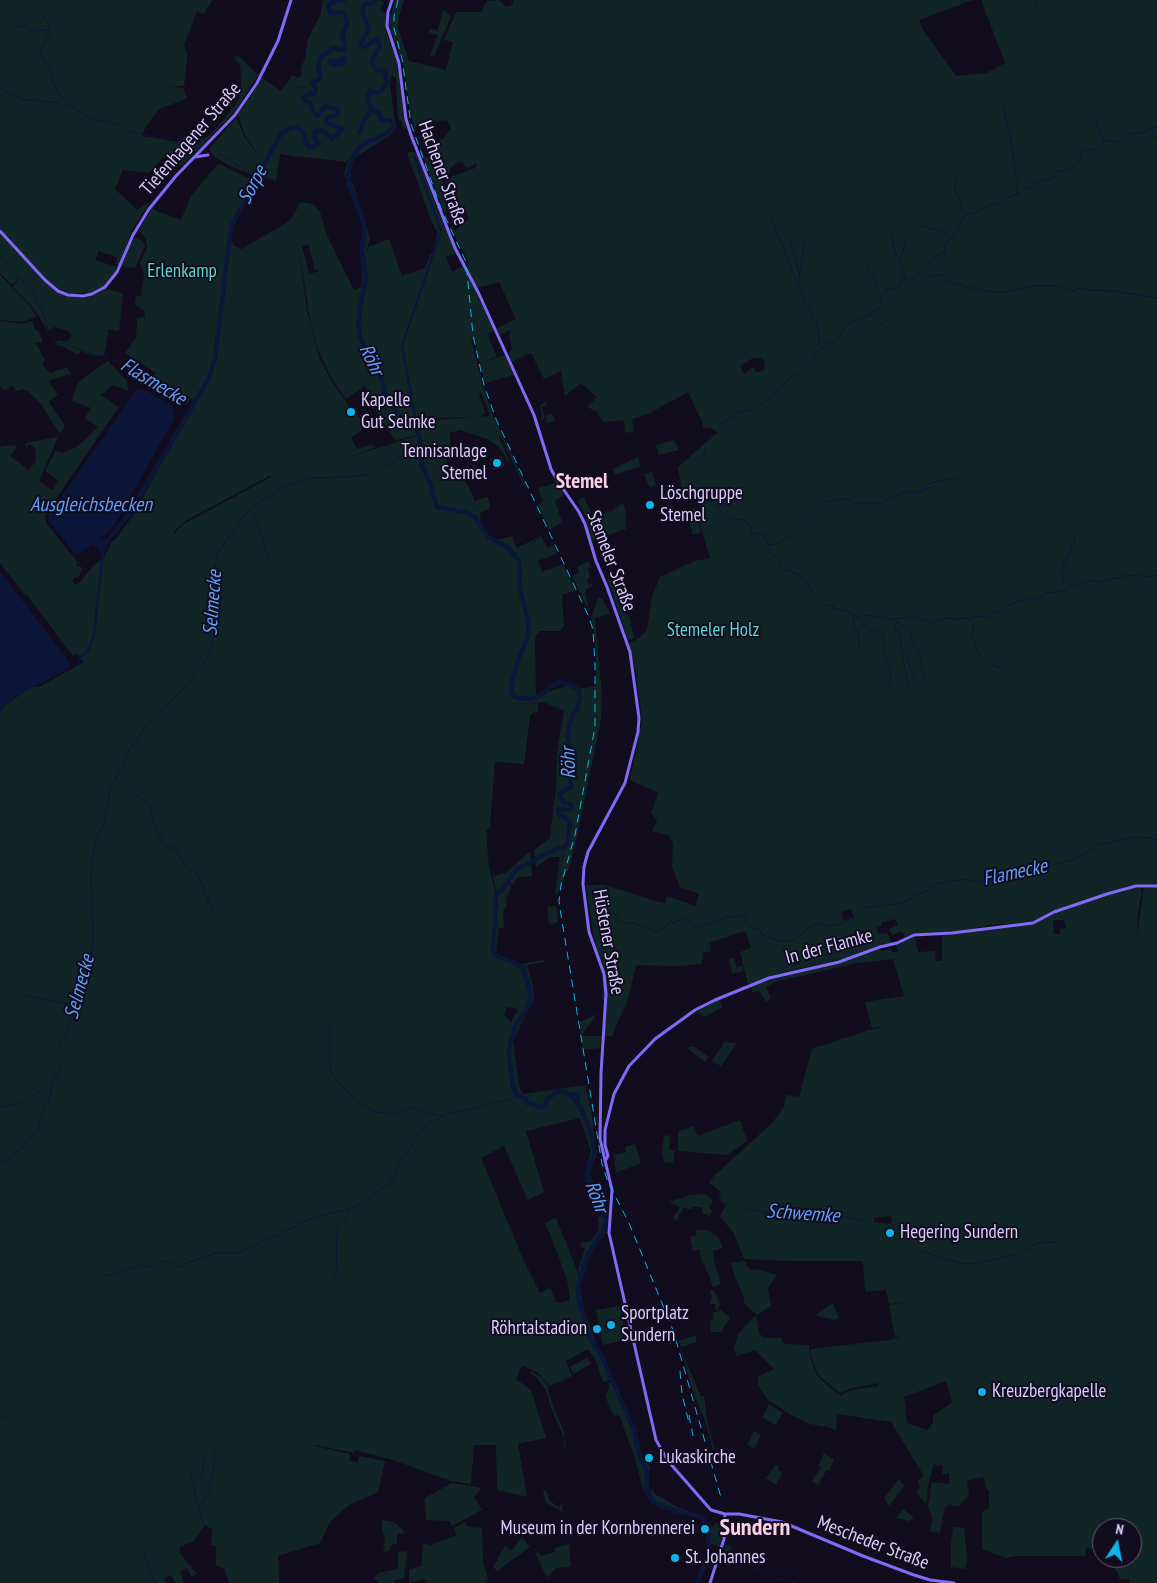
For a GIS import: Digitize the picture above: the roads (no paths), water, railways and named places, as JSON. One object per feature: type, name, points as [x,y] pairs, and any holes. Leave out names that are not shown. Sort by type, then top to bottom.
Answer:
[{"type":"main road","name":"Tiefenhagener Straße","points":[[0,231],[39,275],[58,291],[68,295],[83,296],[92,294],[105,287],[112,280],[133,235],[146,213],[176,176],[235,115],[257,83],[278,41],[291,0]]},
{"type":"main road","name":"Hachener Straße","points":[[392,0],[388,12],[387,26],[400,62],[408,126],[453,242],[491,320]]},
{"type":"main road","points":[[195,158],[208,155]]},
{"type":"main road","name":"Stemeler Straße","points":[[491,320],[534,415],[551,469],[580,512],[596,561],[627,642],[634,676],[639,718],[629,768]]},
{"type":"main road","name":"Hüstener Straße","points":[[629,768],[625,782],[588,852],[583,874],[589,932],[604,974],[606,994],[601,1073],[600,1139],[612,1190],[609,1233],[654,1434],[664,1455],[689,1483],[700,1499]]},
{"type":"main road","name":"In der Flamke","points":[[605,1161],[608,1156],[605,1145],[605,1130],[615,1091],[627,1069],[655,1039],[690,1013],[710,1002],[769,978],[839,962],[897,943],[914,935],[1033,923],[1054,912],[1107,894],[1136,886],[1157,886]]},
{"type":"main road","name":"Mescheder Straße","points":[[700,1499],[711,1510],[725,1514],[739,1514],[782,1522],[914,1575],[930,1580],[954,1583]]},
{"type":"main road","points":[[710,1583],[724,1539],[725,1514]]},
{"type":"water","points":[[347,55],[347,64],[335,67],[326,64],[329,59]]},
{"type":"water","name":"Ausgleichsbecken","points":[[139,389],[143,389],[171,405],[174,409],[175,417],[113,527],[99,538],[102,541],[116,531],[102,554],[93,544],[76,555],[49,521],[48,515]]},
{"type":"water","points":[[0,572],[70,665],[12,700],[0,714]]},
{"type":"waterway","points":[[27,0],[48,22],[50,32],[40,51],[61,97]]},
{"type":"waterway","name":"Sorpe","points":[[112,535],[128,516],[209,378],[215,358],[231,227],[280,135],[291,127],[297,127],[305,135],[308,146],[314,147],[318,143],[314,137],[315,131],[323,131],[332,139],[343,129],[327,123],[326,120],[338,115],[338,110],[325,106],[317,116],[313,112],[311,104],[303,98],[315,93],[316,90],[313,82],[320,79],[318,64],[322,55],[328,53],[332,48],[344,50],[345,43],[342,34],[346,28],[347,21],[343,12],[330,13],[328,6],[332,2],[344,0]]},
{"type":"waterway","name":"Röhr","points":[[375,0],[373,4],[365,4],[363,7],[363,14],[369,29],[361,43],[364,47],[377,39],[380,46],[372,60],[373,65],[377,70],[385,70],[387,84],[378,93],[370,91],[368,100],[372,109],[379,113],[381,119],[384,121],[390,120],[395,127],[382,136],[367,142],[357,150],[352,159],[348,174],[349,183],[364,224],[362,251],[366,276],[358,323],[360,338],[381,378],[385,393],[396,413],[417,427],[422,453],[422,466],[430,483],[437,507],[464,512],[475,517],[488,537],[509,548],[518,560],[521,592],[529,625],[527,639],[519,657],[511,685],[511,693],[517,698],[531,699],[542,695],[550,687],[560,682],[578,689],[580,698],[577,710],[573,714],[569,725],[568,738],[571,759],[571,787],[559,795],[564,803],[571,804],[572,807],[569,810],[558,809],[559,814],[570,822],[568,843],[566,846],[549,852],[516,870],[503,889],[498,892],[495,897],[493,952],[495,955],[523,968],[531,995],[526,1010],[516,1025],[510,1043],[509,1053],[513,1087],[517,1095],[526,1099],[527,1103],[541,1107],[546,1104],[547,1099],[557,1092],[564,1092],[570,1095],[581,1108],[589,1128],[595,1152],[587,1173],[588,1182],[601,1207],[606,1222],[603,1231],[587,1256],[579,1284],[579,1300],[589,1336],[601,1355],[634,1430],[639,1455],[647,1471],[647,1487],[650,1498],[653,1502],[670,1509],[702,1517],[708,1526],[709,1551],[697,1583]]},
{"type":"waterway","points":[[1035,0],[1036,7]]},
{"type":"waterway","points":[[14,25],[25,27],[32,31],[49,31]]},
{"type":"waterway","points":[[294,87],[304,87],[313,84]]},
{"type":"waterway","points":[[0,89],[21,99],[60,103]]},
{"type":"waterway","points":[[65,104],[69,104],[89,118],[118,124],[130,132],[164,139],[183,138]]},
{"type":"waterway","points":[[1003,108],[1010,133],[1016,176]]},
{"type":"waterway","points":[[360,132],[363,122],[372,109]]},
{"type":"waterway","points":[[1096,117],[1097,126],[1101,134]]},
{"type":"waterway","points":[[881,303],[882,294],[887,293],[887,289],[899,287],[902,279],[914,278],[938,254],[945,252],[944,247],[957,230],[965,215],[994,203],[1001,204],[1005,198],[1018,194],[1028,186],[1031,188],[1035,183],[1054,178],[1058,171],[1068,170],[1074,166],[1081,159],[1080,154],[1096,149],[1103,142],[1110,140],[1117,143],[1128,133],[1137,134],[1157,127]]},
{"type":"waterway","points":[[1153,128],[1153,135]]},
{"type":"waterway","points":[[1102,136],[1103,142]]},
{"type":"waterway","points":[[187,138],[204,144]]},
{"type":"waterway","points":[[212,147],[219,154],[248,172],[261,171]]},
{"type":"waterway","points":[[415,157],[441,231],[402,346],[417,427]]},
{"type":"waterway","points":[[956,176],[955,189],[963,210]]},
{"type":"waterway","points":[[1017,181],[1018,193]]},
{"type":"waterway","points":[[772,220],[803,297],[817,324],[820,345]]},
{"type":"waterway","points":[[919,225],[942,232]]},
{"type":"waterway","points":[[945,233],[951,236]]},
{"type":"waterway","points":[[891,235],[901,265]]},
{"type":"waterway","points":[[798,286],[805,239]]},
{"type":"waterway","points":[[900,262],[906,239]]},
{"type":"waterway","points":[[790,240],[800,275]]},
{"type":"waterway","name":"Flasmecke","points":[[0,257],[32,290],[48,329],[57,344],[66,344],[94,355],[109,355]]},
{"type":"waterway","points":[[867,266],[879,288]]},
{"type":"waterway","points":[[902,268],[906,278]]},
{"type":"waterway","points":[[926,274],[924,276],[927,278],[941,274],[945,279],[968,288],[982,288]]},
{"type":"waterway","points":[[982,291],[1006,292],[1033,286],[1060,286],[1073,291],[1079,288],[1157,298]]},
{"type":"waterway","points":[[796,376],[811,364],[818,351],[831,341],[835,342],[848,324],[863,318],[881,307]]},
{"type":"waterway","points":[[869,314],[891,332]]},
{"type":"waterway","name":"Flasmecke","points":[[113,358],[138,377],[192,406]]},
{"type":"waterway","points":[[778,391],[794,374]]},
{"type":"waterway","points":[[719,429],[722,423],[729,418],[755,409],[776,394]]},
{"type":"waterway","points":[[706,441],[706,439],[715,434]]},
{"type":"waterway","points":[[684,476],[689,474],[701,461],[707,446]]},
{"type":"waterway","name":"Selmecke","points":[[380,468],[391,464],[397,458],[403,459],[407,455],[409,457],[422,453]]},
{"type":"waterway","name":"Selmecke","points":[[148,723],[179,694],[208,657],[215,620],[213,583],[217,554],[244,516],[259,502],[278,490],[308,478],[371,474]]},
{"type":"waterway","points":[[827,502],[840,499],[850,500],[855,503],[880,503],[906,491],[917,493],[930,483],[958,478]]},
{"type":"waterway","points":[[650,488],[679,481]]},
{"type":"waterway","points":[[679,482],[682,489],[694,496]]},
{"type":"waterway","points":[[925,489],[937,486]]},
{"type":"waterway","points":[[551,531],[576,516],[596,515],[612,510],[634,492],[643,490]]},
{"type":"waterway","points":[[698,495],[701,499],[708,498],[728,518],[746,521],[751,527],[752,533],[756,535],[758,532],[764,534],[772,555],[780,558],[779,563],[782,569],[799,574],[805,583],[810,586],[814,594],[821,596],[822,601],[827,606],[833,605],[833,608],[853,613],[855,617],[868,615],[893,619],[914,617],[932,623],[943,618],[956,619],[983,616],[986,618],[1018,601],[1030,598],[1035,599],[1042,597],[1046,593],[1062,591],[1074,584],[1084,584],[1092,580],[1100,582],[1126,575],[1138,574],[1147,577],[1157,575]]},
{"type":"waterway","points":[[781,542],[791,535],[821,504]]},
{"type":"waterway","points":[[251,511],[257,520],[270,564]]},
{"type":"waterway","points":[[1064,584],[1062,574],[1064,564],[1076,534]]},
{"type":"waterway","points":[[514,555],[541,537]]},
{"type":"waterway","points":[[768,544],[778,543]]},
{"type":"waterway","points":[[78,660],[89,649],[94,636],[103,550]]},
{"type":"waterway","points":[[854,615],[853,623],[858,633],[859,645]]},
{"type":"waterway","points":[[858,618],[868,629],[883,634],[884,652]]},
{"type":"waterway","points":[[889,618],[899,623],[912,634],[915,648]]},
{"type":"waterway","points":[[968,618],[968,620],[973,622],[974,631],[972,632]]},
{"type":"waterway","points":[[896,623],[895,629],[900,637],[902,650]]},
{"type":"waterway","points":[[972,635],[977,651],[982,657],[989,664],[1003,669]]},
{"type":"waterway","points":[[917,651],[921,659],[922,671],[927,681]]},
{"type":"waterway","points":[[902,653],[908,687]]},
{"type":"waterway","points":[[905,653],[914,678],[919,685]]},
{"type":"waterway","points":[[885,655],[891,670],[889,690]]},
{"type":"waterway","points":[[40,683],[70,666]]},
{"type":"waterway","name":"Selmecke","points":[[59,1047],[69,1029],[69,1023],[74,1014],[74,1005],[80,996],[90,965],[93,939],[91,872],[94,848],[104,822],[110,791],[130,749],[146,726]]},
{"type":"waterway","points":[[116,779],[150,806],[154,823],[164,845],[177,850],[183,863],[199,876],[214,916]]},
{"type":"waterway","name":"Flamecke","points":[[587,895],[591,895],[596,901],[605,906],[606,910],[614,913],[620,921],[634,923],[656,932],[662,930],[671,921],[673,923],[683,919],[693,924],[694,928],[697,928],[727,917],[741,915],[744,916],[752,929],[759,929],[762,935],[783,942],[796,939],[816,924],[832,926],[846,922],[863,908],[902,903],[939,883],[965,879],[979,882],[999,873],[1012,870],[1037,870],[1075,859],[1099,845],[1134,837],[1157,840]]},
{"type":"waterway","name":"Flamecke","points":[[561,874],[559,871],[566,846]]},
{"type":"waterway","points":[[27,996],[73,1005]]},
{"type":"waterway","points":[[330,1027],[330,1063]]},
{"type":"waterway","name":"Selmecke","points":[[0,1164],[21,1149],[38,1130],[44,1108],[48,1104],[53,1082],[61,1065]]},
{"type":"waterway","points":[[330,1066],[331,1073],[341,1086],[363,1105],[375,1112],[391,1114],[412,1108],[442,1116]]},
{"type":"waterway","points":[[28,1100],[53,1082]]},
{"type":"waterway","points":[[571,1096],[578,1094],[578,1103]]},
{"type":"waterway","name":"Röhr","points":[[513,1098],[517,1095]]},
{"type":"waterway","points":[[506,1100],[512,1099]]},
{"type":"waterway","points":[[492,1102],[503,1101]]},
{"type":"waterway","points":[[0,1107],[20,1103]]},
{"type":"waterway","points":[[429,1123],[449,1113],[490,1103]]},
{"type":"waterway","points":[[158,1264],[165,1261],[182,1268],[184,1264],[216,1253],[239,1253],[310,1219],[359,1205],[390,1184],[403,1157],[427,1125]]},
{"type":"waterway","name":"Schwemke","points":[[740,1208],[790,1216],[826,1215],[851,1218],[864,1222],[866,1220]]},
{"type":"waterway","points":[[344,1220],[349,1210]]},
{"type":"waterway","points":[[336,1274],[337,1232],[340,1225]]},
{"type":"waterway","name":"Schwemke","points":[[927,1253],[960,1263],[974,1264],[1018,1254],[1038,1243],[1059,1242]]},
{"type":"waterway","name":"Schwemke","points":[[916,1250],[924,1252]]},
{"type":"waterway","points":[[102,1276],[116,1274],[137,1265],[151,1267],[155,1265]]},
{"type":"waterway","points":[[329,1281],[337,1278]]},
{"type":"waterway","points":[[0,1420],[7,1415]]},
{"type":"waterway","points":[[201,1504],[210,1491],[210,1479],[214,1471],[214,1452]]},
{"type":"waterway","points":[[194,1483],[196,1483],[202,1473],[205,1460]]},
{"type":"waterway","points":[[191,1476],[198,1507]]},
{"type":"waterway","points":[[199,1506],[203,1524]]},
{"type":"waterway","points":[[710,1538],[720,1543]]},
{"type":"waterway","points":[[725,1545],[728,1548],[730,1564]]},
{"type":"waterway","points":[[143,1553],[155,1583]]},
{"type":"waterway","points":[[738,1567],[756,1569],[775,1579],[797,1583]]},
{"type":"railway","points":[[398,0],[394,17],[394,28],[402,59],[411,124],[441,208],[466,262],[473,335],[484,385],[496,419],[589,617],[593,630],[595,727],[575,835],[561,885],[559,901],[561,915],[602,1164],[608,1182],[629,1223],[673,1330],[722,1501]]},
{"type":"railway","points":[[680,1371],[682,1394],[689,1423]]},
{"type":"railway","points":[[689,1415],[693,1436]]},
{"type":"place","name":"Kapelle Gut Selmke","points":[[351,412]]},
{"type":"place","name":"Tennisanlage Stemel","points":[[497,463]]},
{"type":"place","name":"Löschgruppe Stemel","points":[[650,505]]},
{"type":"place","name":"Hegering Sundern","points":[[890,1233]]},
{"type":"place","name":"Sportplatz Sundern","points":[[611,1325]]},
{"type":"place","name":"Röhrtalstadion","points":[[597,1329]]},
{"type":"place","name":"Kreuzbergkapelle","points":[[982,1392]]},
{"type":"place","name":"Lukaskirche","points":[[649,1458]]},
{"type":"place","name":"Museum in der Kornbrennerei","points":[[705,1529]]},
{"type":"place","name":"St. Johannes","points":[[675,1558]]},
{"type":"district","name":"Stemel","points":[[582,482]]},
{"type":"district","name":"Sundern","points":[[755,1528]]},
{"type":"park label","name":"Erlenkamp","points":[[182,272]]},
{"type":"park label","name":"Stemeler Holz","points":[[713,631]]}]
